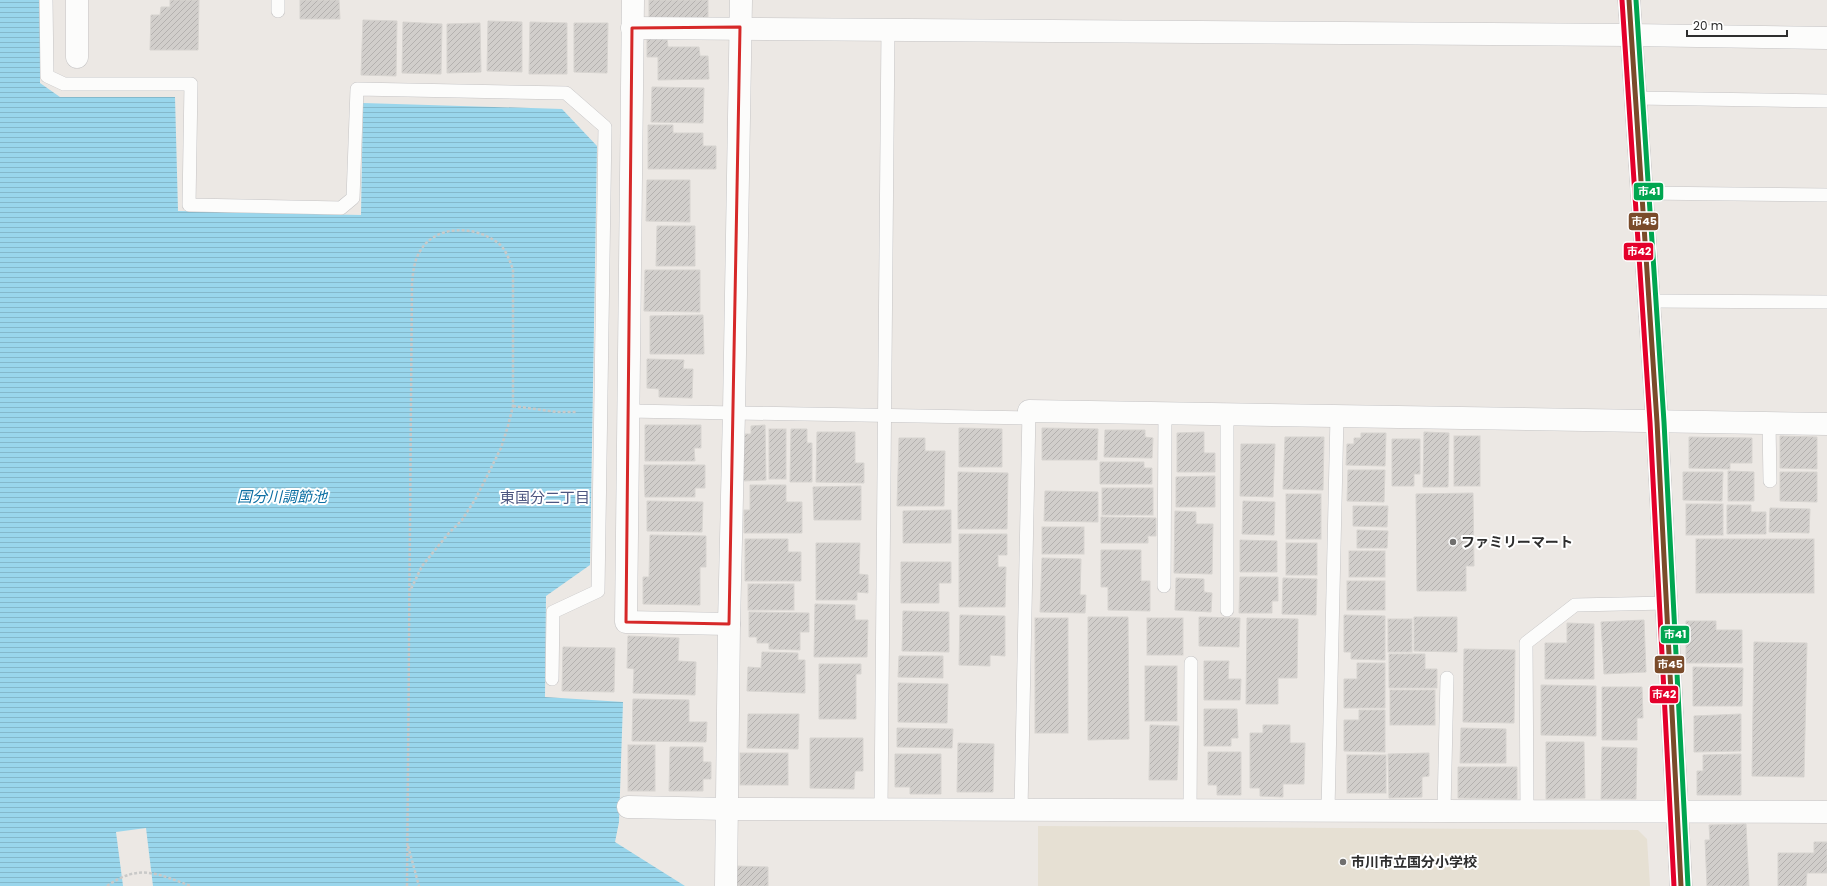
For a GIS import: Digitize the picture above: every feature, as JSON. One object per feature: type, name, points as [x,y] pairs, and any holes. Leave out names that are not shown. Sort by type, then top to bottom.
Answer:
[{"type":"street","points":[[77,0],[77,57]]},
{"type":"street","points":[[633,0],[626,622],[729,624]]},
{"type":"street","points":[[726,886],[729,624],[741,0]]},
{"type":"street","points":[[1629,0],[1657,422],[1681,886]]},
{"type":"street","points":[[632,28],[1631,35],[1827,38]]},
{"type":"street","points":[[1028,414],[1165,413],[1827,424]]},
{"type":"street","points":[[628,807],[727,809],[1827,812]]},
{"type":"lane","points":[[46,0],[47,76],[64,84],[191,84],[189,205],[341,208],[353,198],[357,89],[566,93],[606,126],[598,591],[553,612],[552,679]]},
{"type":"lane","points":[[881,809],[888,29]]},
{"type":"lane","points":[[1636,98],[1827,101]]},
{"type":"lane","points":[[1642,193],[1827,195]]},
{"type":"lane","points":[[1649,301],[1827,302]]},
{"type":"lane","points":[[628,410],[884,415],[1028,414],[1021,810]]},
{"type":"lane","points":[[1164,586],[1165,413]]},
{"type":"lane","points":[[1227,414],[1227,610]]},
{"type":"lane","points":[[1328,810],[1337,416]]},
{"type":"lane","points":[[1769,423],[1770,481]]},
{"type":"lane","points":[[1527,811],[1526,643],[1575,605],[1667,603]]},
{"type":"lane","points":[[1190,810],[1191,663]]},
{"type":"lane","points":[[1444,810],[1447,678]]},
{"type":"path","points":[[407,886],[407,842],[410,591],[414,267],[419,252],[431,239],[444,232],[462,229],[483,233],[499,244],[508,256],[513,269],[513,406],[501,448],[476,498],[462,520],[439,544],[422,566],[410,591]]},
{"type":"path","points":[[513,406],[557,412],[583,412]]},
{"type":"path","points":[[407,842],[419,886]]},
{"type":"path","points":[[107,886],[121,876],[148,872],[191,886]]},
{"type":"highlighted area","points":[[740,27],[729,624],[626,622],[632,28]]},
{"type":"shaded area","name":"市川市立国分小学校","points":[[1038,826],[1638,830],[1647,839],[1650,886],[1038,886]]},
{"type":"water","name":"国分川調節池","points":[[0,0],[40,0],[40,83],[60,97],[175,97],[178,211],[361,215],[363,103],[562,109],[597,146],[590,565],[546,596],[545,697],[623,702],[619,822],[615,842],[685,886],[0,886]]},
{"type":"pier","points":[[146,828],[153,886],[123,886],[116,832]]},
{"type":"building","points":[[170,0],[199,0],[198,50],[150,50],[151,15],[160,15],[161,7],[170,7]]},
{"type":"building","points":[[300,0],[339,0],[340,19],[300,19]]},
{"type":"building","points":[[649,0],[708,0],[708,19],[649,20]]},
{"type":"building","points":[[363,20],[397,21],[396,76],[361,75]]},
{"type":"building","points":[[488,21],[522,22],[522,72],[487,71]]},
{"type":"building","points":[[403,22],[442,24],[441,74],[402,73]]},
{"type":"building","points":[[530,22],[567,23],[567,74],[529,74]]},
{"type":"building","points":[[480,23],[481,72],[447,73],[447,24]]},
{"type":"building","points":[[574,23],[608,23],[607,73],[574,72]]},
{"type":"building","points":[[647,38],[667,38],[668,47],[699,47],[700,56],[708,56],[709,79],[658,80],[658,57],[647,57]]},
{"type":"building","points":[[652,87],[704,88],[703,123],[651,122]]},
{"type":"building","points":[[648,125],[673,125],[673,133],[703,133],[703,146],[716,146],[716,169],[648,169]]},
{"type":"building","points":[[647,180],[690,180],[690,222],[646,221]]},
{"type":"building","points":[[657,226],[695,226],[695,266],[656,266]]},
{"type":"building","points":[[645,270],[700,270],[700,312],[644,311]]},
{"type":"building","points":[[703,315],[704,354],[650,354],[650,316]]},
{"type":"building","points":[[647,359],[684,360],[683,369],[693,369],[692,398],[659,397],[659,389],[647,388]]},
{"type":"building","points":[[645,425],[701,425],[701,448],[694,448],[695,461],[645,461]]},
{"type":"building","points":[[765,425],[766,480],[743,481],[743,434],[751,434],[751,426]]},
{"type":"building","points":[[959,428],[1002,429],[1002,467],[959,467]]},
{"type":"building","points":[[1042,428],[1098,429],[1097,460],[1042,460]]},
{"type":"building","points":[[769,429],[786,429],[786,479],[769,479]]},
{"type":"building","points":[[791,429],[807,429],[807,443],[812,443],[812,482],[790,482]]},
{"type":"building","points":[[1105,430],[1145,430],[1145,437],[1153,438],[1152,458],[1104,457]]},
{"type":"building","points":[[817,432],[855,432],[855,463],[864,463],[864,483],[816,482]]},
{"type":"building","points":[[1204,432],[1204,453],[1215,453],[1215,472],[1177,472],[1177,433]]},
{"type":"building","points":[[1424,432],[1449,433],[1448,487],[1423,487]]},
{"type":"building","points":[[1361,433],[1386,433],[1385,466],[1346,465],[1347,444],[1354,444],[1354,438],[1361,438]]},
{"type":"building","points":[[1454,436],[1480,436],[1480,486],[1454,486]]},
{"type":"building","points":[[1780,436],[1817,437],[1817,469],[1780,468]]},
{"type":"building","points":[[1285,437],[1324,437],[1323,490],[1283,489]]},
{"type":"building","points":[[1689,437],[1752,438],[1752,463],[1730,463],[1730,469],[1689,468]]},
{"type":"building","points":[[899,438],[925,438],[925,451],[945,451],[944,506],[897,506]]},
{"type":"building","points":[[1392,439],[1420,439],[1420,474],[1414,474],[1414,486],[1392,486]]},
{"type":"building","points":[[1241,444],[1275,444],[1273,497],[1240,496]]},
{"type":"building","points":[[1100,462],[1144,462],[1144,468],[1152,468],[1152,484],[1100,484]]},
{"type":"building","points":[[644,465],[705,465],[705,488],[695,488],[695,497],[645,497]]},
{"type":"building","points":[[1348,470],[1385,470],[1384,502],[1347,501]]},
{"type":"building","points":[[1728,471],[1754,472],[1754,501],[1728,501]]},
{"type":"building","points":[[958,472],[1008,473],[1007,529],[958,529]]},
{"type":"building","points":[[1683,472],[1723,472],[1722,501],[1683,500]]},
{"type":"building","points":[[1780,472],[1817,472],[1817,502],[1780,501]]},
{"type":"building","points":[[1215,476],[1215,507],[1176,507],[1176,477]]},
{"type":"building","points":[[750,485],[786,485],[786,502],[802,502],[802,533],[744,533],[744,510],[750,510]]},
{"type":"building","points":[[861,486],[861,520],[814,520],[813,487]]},
{"type":"building","points":[[1102,488],[1153,488],[1153,515],[1102,515]]},
{"type":"building","points":[[1045,491],[1098,492],[1098,522],[1044,521]]},
{"type":"building","points":[[1473,493],[1474,566],[1466,566],[1466,591],[1417,591],[1416,494]]},
{"type":"building","points":[[1286,494],[1321,494],[1321,539],[1286,539]]},
{"type":"building","points":[[647,501],[703,502],[702,532],[647,531]]},
{"type":"building","points":[[1243,501],[1275,502],[1274,535],[1242,534]]},
{"type":"building","points":[[1686,504],[1723,504],[1723,535],[1686,535]]},
{"type":"building","points":[[1727,505],[1751,505],[1751,512],[1766,512],[1766,534],[1727,534]]},
{"type":"building","points":[[1353,506],[1388,506],[1387,527],[1353,526]]},
{"type":"building","points":[[1770,508],[1810,509],[1809,533],[1769,532]]},
{"type":"building","points":[[951,510],[951,543],[903,543],[903,511]]},
{"type":"building","points":[[1175,511],[1196,512],[1196,524],[1213,524],[1212,574],[1174,573]]},
{"type":"building","points":[[1101,517],[1156,518],[1156,536],[1148,536],[1148,543],[1101,543]]},
{"type":"building","points":[[1042,527],[1084,527],[1084,554],[1042,554]]},
{"type":"building","points":[[1357,530],[1388,531],[1387,548],[1357,548]]},
{"type":"building","points":[[959,534],[1007,534],[1007,555],[998,555],[998,567],[1006,567],[1005,607],[959,607]]},
{"type":"building","points":[[650,535],[706,536],[706,567],[700,567],[700,605],[643,604],[643,577],[649,577]]},
{"type":"building","points":[[745,539],[788,539],[788,552],[801,552],[801,581],[745,581]]},
{"type":"building","points":[[1696,539],[1814,539],[1814,593],[1696,593]]},
{"type":"building","points":[[1240,540],[1277,541],[1277,572],[1240,572]]},
{"type":"building","points":[[816,543],[860,543],[859,574],[868,575],[868,593],[857,592],[857,600],[816,600]]},
{"type":"building","points":[[1286,543],[1317,543],[1317,575],[1286,575]]},
{"type":"building","points":[[1101,550],[1141,550],[1141,581],[1150,581],[1150,611],[1108,610],[1108,587],[1101,587]]},
{"type":"building","points":[[1349,551],[1385,551],[1385,577],[1349,577]]},
{"type":"building","points":[[1042,558],[1081,559],[1080,595],[1086,595],[1085,613],[1040,612]]},
{"type":"building","points":[[901,562],[951,562],[951,583],[939,583],[939,603],[901,603]]},
{"type":"building","points":[[1240,577],[1278,577],[1278,601],[1272,601],[1272,613],[1239,613]]},
{"type":"building","points":[[1176,578],[1204,579],[1204,592],[1212,593],[1211,612],[1175,610]]},
{"type":"building","points":[[1283,578],[1317,579],[1316,615],[1282,614]]},
{"type":"building","points":[[1347,581],[1385,581],[1385,610],[1347,610]]},
{"type":"building","points":[[748,584],[794,584],[794,610],[748,610]]},
{"type":"building","points":[[815,604],[855,605],[855,620],[868,620],[867,657],[814,657]]},
{"type":"building","points":[[903,611],[949,612],[949,652],[902,651]]},
{"type":"building","points":[[749,612],[809,613],[809,632],[800,632],[800,650],[769,649],[769,643],[757,643],[757,637],[749,637]]},
{"type":"building","points":[[960,615],[1005,616],[1005,656],[990,655],[990,666],[959,665]]},
{"type":"building","points":[[1344,615],[1385,616],[1385,660],[1351,659],[1351,652],[1344,652]]},
{"type":"building","points":[[1088,617],[1128,617],[1129,739],[1088,740]]},
{"type":"building","points":[[1199,617],[1240,618],[1239,647],[1199,646]]},
{"type":"building","points":[[1414,617],[1457,617],[1457,652],[1414,651]]},
{"type":"building","points":[[1035,618],[1068,618],[1068,733],[1035,733]]},
{"type":"building","points":[[1147,618],[1183,618],[1183,655],[1147,655]]},
{"type":"building","points":[[1247,618],[1298,619],[1297,678],[1278,678],[1278,704],[1246,704]]},
{"type":"building","points":[[1388,619],[1412,619],[1412,652],[1388,652]]},
{"type":"building","points":[[1644,620],[1646,672],[1604,674],[1601,622]]},
{"type":"building","points":[[1686,621],[1716,621],[1716,630],[1742,630],[1742,663],[1686,663]]},
{"type":"building","points":[[1567,623],[1594,624],[1594,679],[1545,679],[1545,643],[1567,643]]},
{"type":"building","points":[[628,636],[679,638],[678,661],[696,662],[695,695],[633,693],[634,669],[627,668]]},
{"type":"building","points":[[1754,642],[1807,643],[1804,777],[1752,776]]},
{"type":"building","points":[[563,647],[615,648],[614,692],[562,691]]},
{"type":"building","points":[[1464,649],[1515,650],[1514,723],[1463,722]]},
{"type":"building","points":[[762,652],[798,653],[798,660],[805,660],[805,693],[747,691],[748,667],[761,668]]},
{"type":"building","points":[[1389,654],[1425,654],[1425,669],[1437,669],[1437,688],[1389,688]]},
{"type":"building","points":[[899,656],[943,656],[943,678],[898,677]]},
{"type":"building","points":[[1204,661],[1229,661],[1228,679],[1241,679],[1240,700],[1204,700]]},
{"type":"building","points":[[1357,663],[1385,663],[1385,708],[1344,708],[1344,679],[1357,679]]},
{"type":"building","points":[[819,664],[861,664],[861,674],[856,674],[856,719],[819,719]]},
{"type":"building","points":[[1145,666],[1177,666],[1177,721],[1145,721]]},
{"type":"building","points":[[1693,667],[1743,668],[1742,706],[1693,706]]},
{"type":"building","points":[[898,683],[948,684],[947,723],[898,722]]},
{"type":"building","points":[[1541,685],[1596,686],[1596,736],[1541,735]]},
{"type":"building","points":[[1602,687],[1642,687],[1643,718],[1637,718],[1637,740],[1602,740]]},
{"type":"building","points":[[1390,690],[1435,690],[1435,725],[1390,725]]},
{"type":"building","points":[[633,699],[689,700],[689,722],[707,722],[706,742],[632,741]]},
{"type":"building","points":[[1204,709],[1237,709],[1238,738],[1231,738],[1231,746],[1204,746]]},
{"type":"building","points":[[1359,710],[1385,710],[1385,752],[1344,751],[1344,720],[1359,720]]},
{"type":"building","points":[[748,714],[799,714],[798,749],[747,748]]},
{"type":"building","points":[[1741,714],[1741,751],[1694,752],[1694,716]]},
{"type":"building","points":[[1150,725],[1179,726],[1177,780],[1149,780]]},
{"type":"building","points":[[1263,725],[1290,725],[1290,743],[1305,743],[1304,784],[1283,784],[1283,797],[1260,796],[1260,788],[1250,788],[1250,733],[1263,733]]},
{"type":"building","points":[[897,728],[953,729],[952,748],[897,747]]},
{"type":"building","points":[[1461,728],[1506,729],[1506,763],[1460,763]]},
{"type":"building","points":[[810,738],[863,738],[863,771],[855,771],[854,789],[810,788]]},
{"type":"building","points":[[1546,742],[1584,742],[1585,798],[1546,799]]},
{"type":"building","points":[[958,743],[994,744],[993,792],[957,792]]},
{"type":"building","points":[[628,745],[655,745],[655,791],[628,791]]},
{"type":"building","points":[[670,747],[703,747],[703,762],[711,762],[711,779],[703,779],[703,791],[669,791]]},
{"type":"building","points":[[1602,747],[1637,748],[1636,799],[1601,799]]},
{"type":"building","points":[[1208,752],[1241,752],[1241,795],[1217,795],[1217,785],[1208,785]]},
{"type":"building","points":[[740,753],[788,753],[788,785],[740,785]]},
{"type":"building","points":[[1429,753],[1429,776],[1422,777],[1422,797],[1389,798],[1388,754]]},
{"type":"building","points":[[895,754],[941,754],[941,794],[910,794],[910,787],[895,787]]},
{"type":"building","points":[[1741,754],[1741,795],[1697,795],[1697,771],[1703,771],[1703,755]]},
{"type":"building","points":[[1347,755],[1386,755],[1386,793],[1347,793]]},
{"type":"building","points":[[1458,767],[1517,767],[1517,799],[1458,798]]},
{"type":"building","points":[[1746,824],[1749,886],[1707,886],[1705,840],[1710,840],[1709,825]]},
{"type":"building","points":[[1814,842],[1827,842],[1827,873],[1807,873],[1806,886],[1778,886],[1778,853],[1814,853]]},
{"type":"building","points":[[736,866],[768,867],[768,886],[736,886]]},
{"type":"transit line","name":"市42","points":[[1622,0],[1650,422],[1674,886]]},
{"type":"transit line","name":"市45","points":[[1629,0],[1657,422],[1681,886]]},
{"type":"transit line","name":"市41","points":[[1636,0],[1664,422],[1688,886]]},
{"type":"place","name":"ファミリーマート","points":[[1453,542]]},
{"type":"place","name":"市川市立国分小学校","points":[[1343,862]]},
{"type":"district","name":"東国分二丁目","points":[[545,498]]}]
